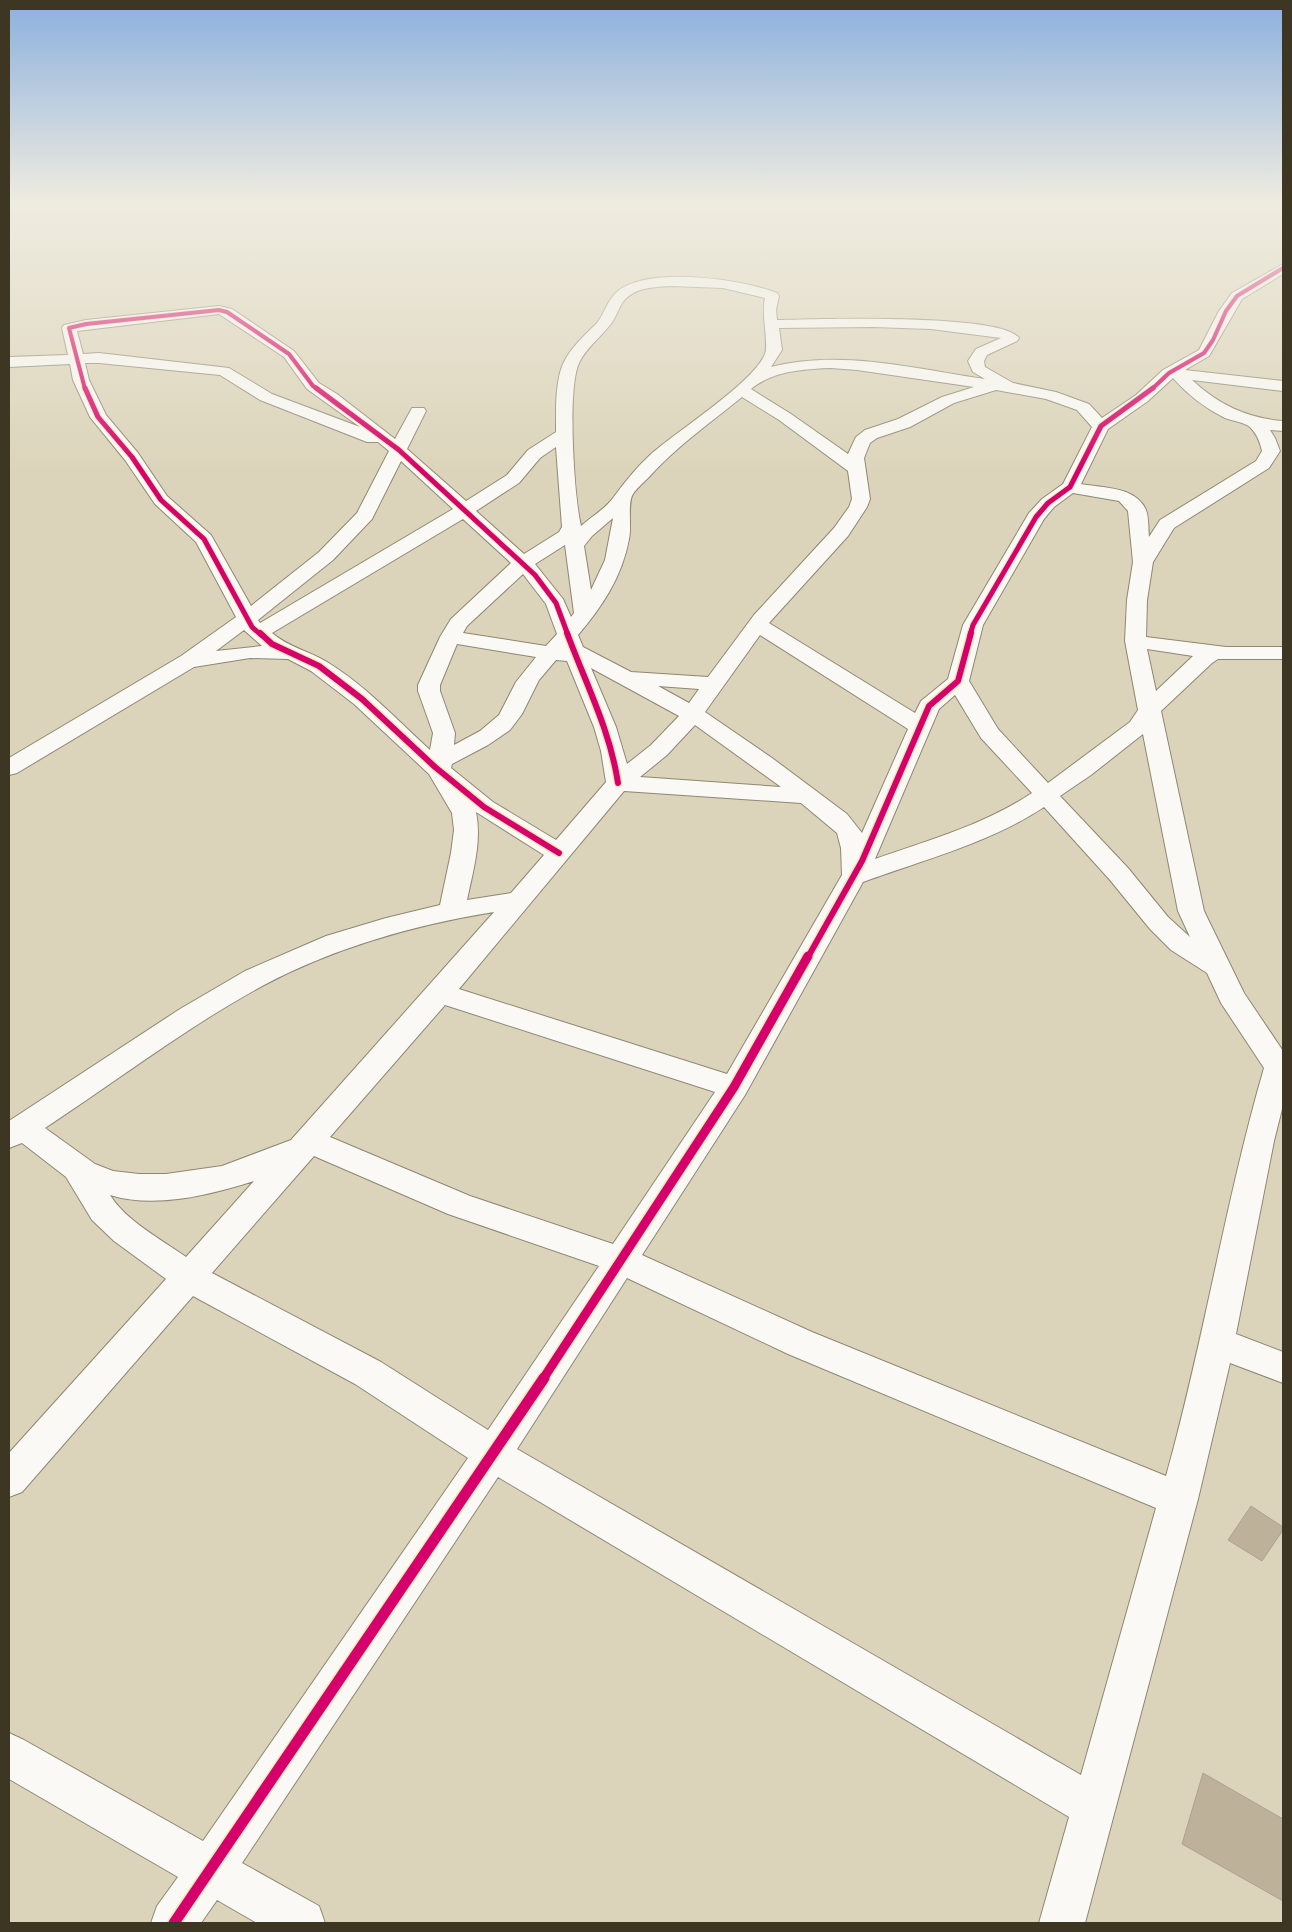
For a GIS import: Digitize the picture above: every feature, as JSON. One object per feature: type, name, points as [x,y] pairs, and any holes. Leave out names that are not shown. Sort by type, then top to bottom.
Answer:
[{"type":"street","points":[[585,616],[565,470],[564,434],[567,377],[571,362],[611,314],[616,301],[628,291]]},
{"type":"street","points":[[452,910],[464,853],[466,830],[464,813],[440,766],[444,733],[429,691],[429,684],[450,637],[458,623],[522,564],[566,536],[574,536],[585,532],[621,501],[625,492],[656,459],[747,385],[771,358],[774,350],[769,310],[772,296],[754,291]]},
{"type":"street","points":[[174,1923],[493,1454],[734,1087],[854,876],[929,706],[958,681],[973,625],[1025,534],[1048,503],[1070,487],[1101,426],[1142,398],[1173,373],[1204,353],[1209,348],[1226,311],[1237,296],[1244,291]]},
{"type":"street","points":[[559,853],[484,807],[440,766],[362,699],[319,666],[272,644],[252,626],[204,539],[161,500],[132,457],[98,417],[81,380],[68,331],[69,328],[207,310],[227,312],[284,350],[313,386],[331,397],[394,446],[522,564],[548,591],[556,603],[605,727],[613,751],[618,784]]},
{"type":"street","points":[[770,324],[827,322],[902,324],[1002,332],[1012,338],[981,352],[976,361],[978,369],[987,376],[1015,388]]},
{"type":"street","points":[[9,362],[76,358],[117,359],[224,371],[266,396],[302,413],[394,446]]},
{"type":"street","points":[[747,385],[791,368],[835,363],[1015,388],[1076,403],[1089,411],[1101,426]]},
{"type":"street","points":[[1173,373],[1283,386]]},
{"type":"street","points":[[1173,373],[1201,397],[1233,415],[1256,424],[1283,426]]},
{"type":"street","points":[[747,385],[785,417],[857,469]]},
{"type":"street","points":[[9,1480],[187,1276],[440,993],[618,784],[659,750],[693,714],[757,624],[841,532],[858,507],[861,499],[855,458],[862,441],[871,434],[904,423],[948,400],[995,385]]},
{"type":"street","points":[[252,626],[366,515],[394,446],[418,411]]},
{"type":"street","points":[[1143,562],[1167,524],[1263,464],[1271,455],[1267,438],[1256,424]]},
{"type":"street","points":[[9,768],[189,661],[464,510],[507,484],[539,451],[564,434]]},
{"type":"street","points":[[539,451],[565,470]]},
{"type":"street","points":[[1062,1923],[1203,1408],[1258,1141],[1281,1070],[1231,996],[1192,912],[1135,641],[1137,600],[1143,562],[1137,511],[1132,502],[1126,497],[1070,487]]},
{"type":"street","points":[[576,655],[585,616],[610,578],[615,562],[623,521],[621,501]]},
{"type":"street","points":[[757,624],[921,727]]},
{"type":"street","points":[[450,637],[576,655],[627,678],[693,714],[808,796],[838,819],[850,831],[854,848],[854,876]]},
{"type":"street","points":[[1135,641],[1181,649],[1283,653]]},
{"type":"street","points":[[189,661],[250,652],[290,652]]},
{"type":"street","points":[[854,876],[990,827],[1017,814],[1083,770],[1138,727],[1150,709],[1204,658],[1214,653],[1231,652]]},
{"type":"street","points":[[440,766],[486,738],[508,719],[516,707],[525,686],[553,653]]},
{"type":"street","points":[[627,678],[714,684]]},
{"type":"street","points":[[958,681],[988,732],[1175,939],[1218,968]]},
{"type":"street","points":[[618,784],[808,796]]},
{"type":"street","points":[[309,1141],[271,1164],[228,1178],[143,1188],[89,1176],[76,1166],[16,1132],[216,1000],[277,967],[336,942],[452,910],[520,900]]},
{"type":"street","points":[[440,993],[734,1087]]},
{"type":"street","points":[[309,1141],[459,1205],[621,1260],[800,1344],[1179,1499]]},
{"type":"street","points":[[76,1166],[102,1210],[126,1232],[187,1276],[368,1372],[493,1454],[1094,1807]]},
{"type":"street","points":[[1217,1342],[1283,1368]]},
{"type":"street","points":[[9,1755],[209,1872],[302,1923]]},
{"type":"building","points":[[1251,1506],[1283,1527],[1283,1530],[1262,1561],[1228,1540]]},
{"type":"building","points":[[1203,1773],[1283,1819],[1283,1901],[1182,1844]]},
{"type":"cycle path","points":[[174,1923],[526,1405],[734,1087],[862,861],[929,706],[958,681],[973,625],[1036,517],[1048,503],[1070,487],[1101,426],[1142,398],[1169,373],[1204,353],[1213,340],[1226,311],[1237,296],[1245,291]]},
{"type":"cycle path","points":[[559,853],[484,807],[435,767],[362,699],[319,666],[272,644],[252,627],[204,539],[161,500],[132,457],[98,417],[81,380],[69,328],[86,324],[219,310],[227,312],[289,354],[313,386],[331,397],[399,450],[535,575],[556,603],[588,690],[605,727],[613,751],[618,783]]}]
